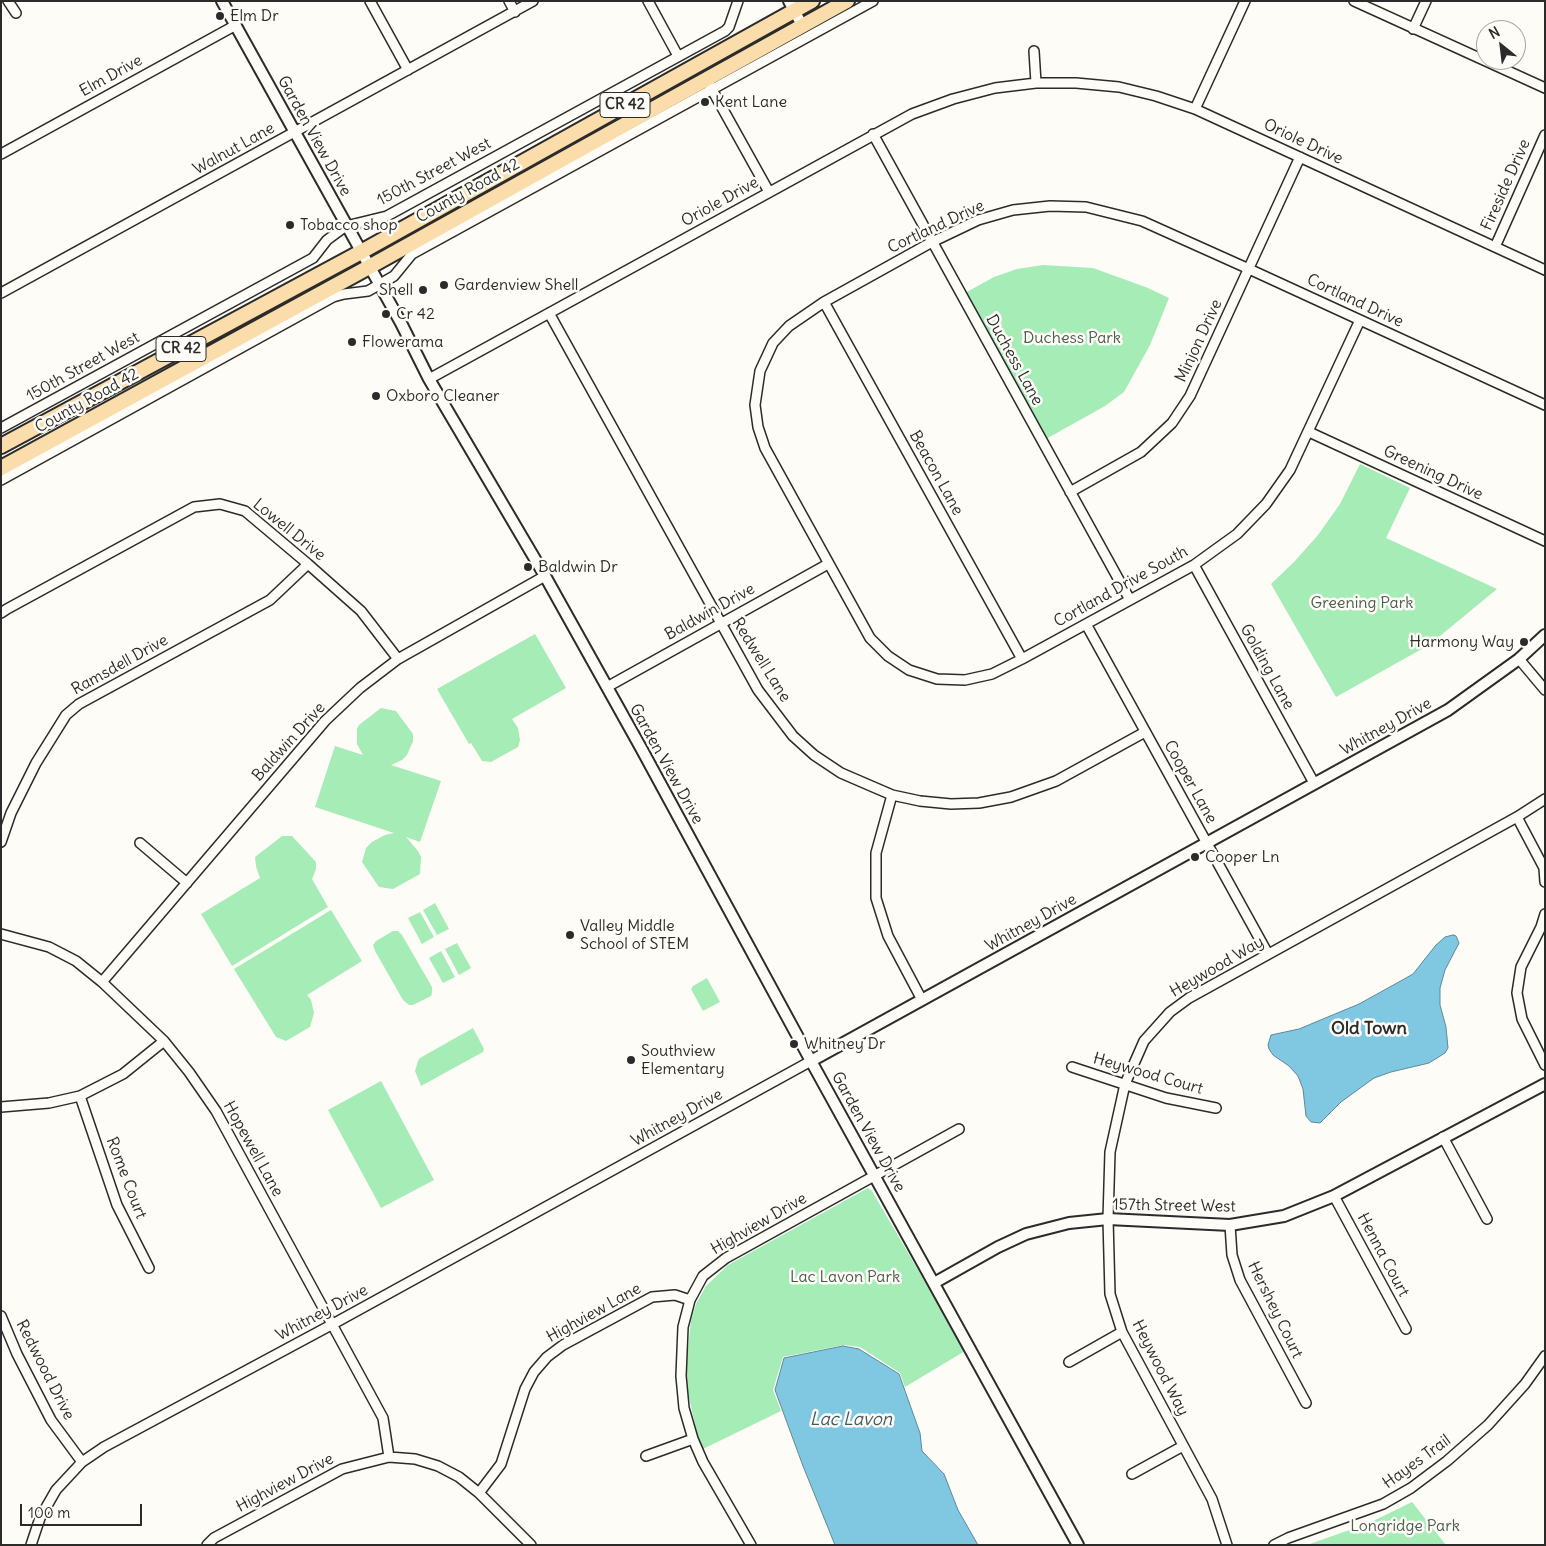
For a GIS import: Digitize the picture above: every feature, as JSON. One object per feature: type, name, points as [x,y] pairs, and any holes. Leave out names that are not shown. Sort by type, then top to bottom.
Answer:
[{"type":"highway","name":"County Road 42","points":[[1,446],[361,252],[791,6],[812,1]]},
{"type":"highway","name":"County Road 42","points":[[1,468],[369,267],[709,85],[802,26],[847,1]]},
{"type":"street","points":[[8,1],[16,13]]},
{"type":"street","name":"Garden View Drive","points":[[222,1],[401,323],[429,378],[545,576],[607,687],[1078,1545]]},
{"type":"street","points":[[370,1],[408,70]]},
{"type":"street","points":[[509,1],[515,12]]},
{"type":"street","name":"Walnut Lane","points":[[1,293],[533,1]]},
{"type":"street","points":[[648,1],[678,56]]},
{"type":"street","name":"150th Street West","points":[[1,428],[313,258],[327,240],[346,226],[387,216],[725,31],[729,27],[738,1]]},
{"type":"street","points":[[1,480],[333,297],[368,292],[394,276],[405,260],[412,254],[709,85],[873,1]]},
{"type":"street","points":[[1195,109],[1245,1]]},
{"type":"street","points":[[1354,1],[1545,88]]},
{"type":"street","points":[[1413,28],[1426,1]]},
{"type":"street","points":[[791,6],[802,26]]},
{"type":"street","name":"Elm Drive","points":[[1,154],[236,25]]},
{"type":"street","points":[[1034,51],[1036,83]]},
{"type":"street","name":"Oriole Drive","points":[[429,378],[912,114],[953,98],[995,88],[1036,83],[1076,83],[1119,87],[1156,96],[1195,109],[1545,270]]},
{"type":"street","points":[[709,85],[769,192]]},
{"type":"street","name":"Duchess Lane","points":[[873,134],[1130,600]]},
{"type":"street","name":"Fireside Drive","points":[[1495,247],[1545,135]]},
{"type":"street","name":"Minjon Drive","points":[[1070,492],[1141,452],[1172,424],[1190,396],[1300,157]]},
{"type":"street","name":"Cortland Drive","points":[[828,564],[765,448],[758,427],[755,405],[760,371],[774,343],[789,326],[824,302],[932,242],[978,220],[1013,210],[1050,206],[1086,207],[1142,221],[1545,405]]},
{"type":"street","name":"Beacon Lane","points":[[824,302],[1022,659]]},
{"type":"street","name":"Redwell Lane","points":[[549,313],[758,690],[793,736],[814,755],[840,773],[892,795],[920,801],[951,804],[980,803],[1011,797],[1056,781],[1145,732]]},
{"type":"street","name":"Cortland Drive South","points":[[828,564],[870,638],[888,656],[909,670],[937,679],[965,680],[992,674],[1194,564],[1237,534],[1266,504],[1290,470],[1360,320]]},
{"type":"street","name":"Greening Drive","points":[[1309,432],[1545,541]]},
{"type":"street","name":"Lowell Drive","points":[[1,614],[7,608],[194,507],[220,504],[246,511],[308,564],[361,611],[398,660]]},
{"type":"street","name":"Ramsdell Drive","points":[[1,842],[11,813],[36,763],[66,715],[78,704],[270,600],[308,564]]},
{"type":"street","name":"Baldwin Drive","points":[[607,687],[828,564]]},
{"type":"street","name":"Golding Lane","points":[[1194,564],[1314,783]]},
{"type":"street","name":"Baldwin Drive","points":[[102,982],[325,721],[360,688],[398,660],[545,576]]},
{"type":"street","name":"Cooper Lane","points":[[1086,624],[1268,954]]},
{"type":"street","name":"Whitney Drive","points":[[32,1545],[40,1518],[56,1490],[82,1462],[104,1447],[333,1324],[1448,710],[1519,659],[1545,634]]},
{"type":"street","points":[[1519,659],[1545,690]]},
{"type":"street","points":[[892,795],[876,853],[876,898],[888,936],[922,1000]]},
{"type":"street","name":"Heywood Way","points":[[1228,1545],[1212,1499],[1122,1332],[1110,1294],[1108,1220],[1110,1152],[1125,1084],[1144,1041],[1170,1012],[1189,998],[1517,817],[1545,799]]},
{"type":"street","points":[[1517,817],[1544,868],[1545,882]]},
{"type":"street","points":[[140,843],[186,883]]},
{"type":"street","points":[[1545,914],[1541,927],[1521,967],[1517,993],[1522,1019],[1545,1065]]},
{"type":"street","name":"Hopewell Lane","points":[[1,934],[49,947],[76,962],[102,982],[164,1041],[190,1072],[216,1111],[383,1418],[389,1457]]},
{"type":"street","points":[[1,1107],[49,1102],[80,1096],[123,1074],[164,1041]]},
{"type":"street","name":"Heywood Court","points":[[1072,1067],[1166,1098],[1216,1108]]},
{"type":"street","name":"157th Street West","points":[[934,1282],[1026,1234],[1069,1223],[1108,1220],[1230,1225],[1284,1216],[1334,1196],[1545,1084]]},
{"type":"street","name":"Rome Court","points":[[80,1096],[117,1205],[149,1268]]},
{"type":"street","name":"Highview Drive","points":[[752,1545],[703,1462],[693,1439],[684,1408],[680,1376],[682,1327],[690,1300],[704,1276],[726,1258],[959,1129]]},
{"type":"street","points":[[1443,1138],[1487,1220]]},
{"type":"street","name":"Henna Court","points":[[1334,1196],[1406,1328]]},
{"type":"street","name":"Hershey Court","points":[[1230,1225],[1232,1255],[1240,1280],[1306,1403]]},
{"type":"street","name":"Highview Lane","points":[[479,1493],[502,1464],[525,1389],[534,1372],[547,1357],[563,1345],[652,1297],[675,1294],[690,1300]]},
{"type":"street","name":"Redwood Drive","points":[[1,1316],[17,1354],[51,1420],[82,1462]]},
{"type":"street","points":[[1069,1362],[1122,1332]]},
{"type":"street","name":"Hayes Trail","points":[[1274,1545],[1288,1538],[1383,1504],[1411,1488],[1447,1461],[1488,1425],[1525,1384],[1545,1356]]},
{"type":"street","points":[[646,1456],[693,1439]]},
{"type":"street","points":[[1132,1474],[1183,1446]]},
{"type":"street","name":"Highview Drive","points":[[207,1545],[214,1538],[342,1468],[389,1457],[415,1459],[438,1466],[458,1477],[479,1493],[531,1545]]},
{"type":"green space","name":"Duchess Park","points":[[1043,265],[1093,268],[1148,288],[1169,298],[1150,345],[1124,392],[1105,406],[1046,439],[965,293],[994,277],[1017,269]]},
{"type":"green space","name":"Greening Park","points":[[1360,464],[1410,488],[1386,538],[1497,589],[1429,645],[1336,697],[1271,584],[1318,535],[1340,504]]},
{"type":"green space","points":[[535,634],[566,688],[512,719],[518,728],[520,740],[518,747],[491,762],[482,761],[471,743],[469,744],[437,689]]},
{"type":"green space","points":[[381,708],[396,711],[413,734],[413,741],[407,755],[402,760],[391,765],[441,781],[420,842],[406,837],[421,857],[420,874],[393,889],[379,887],[362,862],[366,848],[372,842],[385,835],[394,833],[315,807],[335,746],[363,755],[357,744],[357,729],[359,725]]},
{"type":"green space","points":[[282,836],[292,836],[316,862],[316,869],[312,879],[328,907],[232,966],[201,914],[260,878],[255,857]]},
{"type":"green space","points":[[435,903],[449,929],[437,935],[423,910]]},
{"type":"green space","points":[[331,910],[362,961],[307,995],[311,1000],[314,1013],[310,1027],[286,1041],[276,1037],[234,969]]},
{"type":"green space","points":[[420,912],[434,937],[422,944],[408,918]]},
{"type":"green space","points":[[393,931],[398,931],[402,935],[432,987],[431,996],[413,1005],[409,1005],[403,1000],[373,945],[376,941]]},
{"type":"green space","points":[[457,943],[471,968],[459,975],[445,949]]},
{"type":"green space","points":[[441,951],[455,977],[443,983],[429,958]]},
{"type":"green space","points":[[707,978],[720,1002],[703,1011],[691,989]]},
{"type":"green space","points":[[473,1028],[484,1049],[483,1052],[421,1086],[415,1071],[420,1058]]},
{"type":"green space","points":[[381,1081],[434,1180],[381,1208],[328,1110]]},
{"type":"green space","name":"Lac Lavon Park","points":[[868,1188],[872,1191],[965,1351],[905,1387],[900,1373],[860,1347],[844,1345],[783,1357],[773,1390],[781,1411],[703,1449],[697,1434],[687,1388],[687,1360],[691,1319],[696,1304],[706,1286],[728,1265]]},
{"type":"green space","name":"Longridge Park","points":[[1412,1502],[1446,1545],[1307,1545],[1369,1523]]},
{"type":"water","points":[[1456,936],[1459,943],[1445,970],[1440,988],[1440,1005],[1446,1027],[1448,1048],[1445,1053],[1429,1063],[1374,1078],[1341,1102],[1320,1123],[1311,1122],[1306,1116],[1303,1089],[1298,1076],[1289,1066],[1273,1055],[1269,1049],[1268,1045],[1271,1035],[1299,1029],[1359,1004],[1413,974],[1436,945],[1445,937]]},
{"type":"water","name":"Lac Lavon","points":[[843,1346],[859,1349],[899,1374],[920,1433],[922,1451],[944,1474],[958,1510],[978,1545],[835,1545],[775,1390],[784,1358]]},
{"type":"place","name":"Elm Dr","points":[[220,16]]},
{"type":"place","name":"Kent Lane","points":[[705,102]]},
{"type":"place","name":"Tobacco shop","points":[[290,225]]},
{"type":"place","name":"Gardenview Shell","points":[[444,285]]},
{"type":"place","name":"Shell","points":[[423,290]]},
{"type":"place","name":"Cr 42","points":[[386,314]]},
{"type":"place","name":"Flowerama","points":[[352,342]]},
{"type":"place","name":"Oxboro Cleaner","points":[[376,396]]},
{"type":"place","name":"Baldwin Dr","points":[[528,567]]},
{"type":"place","name":"Harmony Way","points":[[1524,642]]},
{"type":"place","name":"Cooper Ln","points":[[1195,857]]},
{"type":"place","name":"Valley Middle School of STEM","points":[[570,935]]},
{"type":"place","name":"Whitney Dr","points":[[794,1044]]},
{"type":"place","name":"Southview Elementary","points":[[631,1060]]},
{"type":"district","name":"Old Town","points":[[1369,1029]]}]
